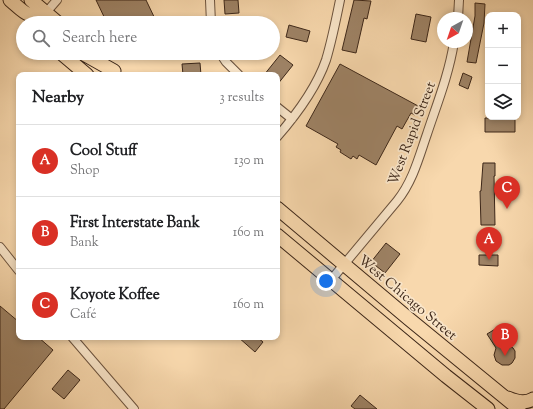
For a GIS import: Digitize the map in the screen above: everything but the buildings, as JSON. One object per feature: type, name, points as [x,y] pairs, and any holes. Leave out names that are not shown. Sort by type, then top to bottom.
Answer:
[{"type":"main road","points":[[1,0],[18,16]]},
{"type":"main road","points":[[10,0],[31,16],[39,16],[46,13]]},
{"type":"main road","points":[[31,0],[50,16]]},
{"type":"main road","points":[[70,60],[84,72]]},
{"type":"main road","points":[[94,60],[115,72]]},
{"type":"main road","points":[[101,60],[116,72]]},
{"type":"main road","name":"West Chicago Street","points":[[280,211],[499,394],[519,409]]},
{"type":"main road","points":[[280,218],[296,224]]},
{"type":"main road","points":[[280,233],[290,238],[324,266],[332,269],[344,264]]},
{"type":"main road","points":[[280,238],[446,376],[488,409]]},
{"type":"main road","points":[[331,280],[348,278],[354,281],[381,303],[409,319]]},
{"type":"main road","points":[[499,394],[518,402],[530,401],[533,399]]},
{"type":"street","points":[[43,16],[57,0]]},
{"type":"street","points":[[210,0],[211,16]]},
{"type":"street","points":[[280,133],[292,119],[314,86],[330,46],[340,0]]},
{"type":"street","points":[[458,12],[459,0]]},
{"type":"street","name":"West Rapid Street","points":[[331,280],[407,187],[442,92],[453,48]]},
{"type":"street","points":[[225,60],[235,72]]},
{"type":"street","points":[[280,109],[292,119]]},
{"type":"street","points":[[0,247],[16,267]]},
{"type":"street","points":[[75,340],[134,409]]},
{"type":"place","name":"Koyote Koffee","points":[[507,209]]},
{"type":"place","name":"Cool Stuff","points":[[489,260]]},
{"type":"place","name":"First Interstate Bank","points":[[505,356]]}]
